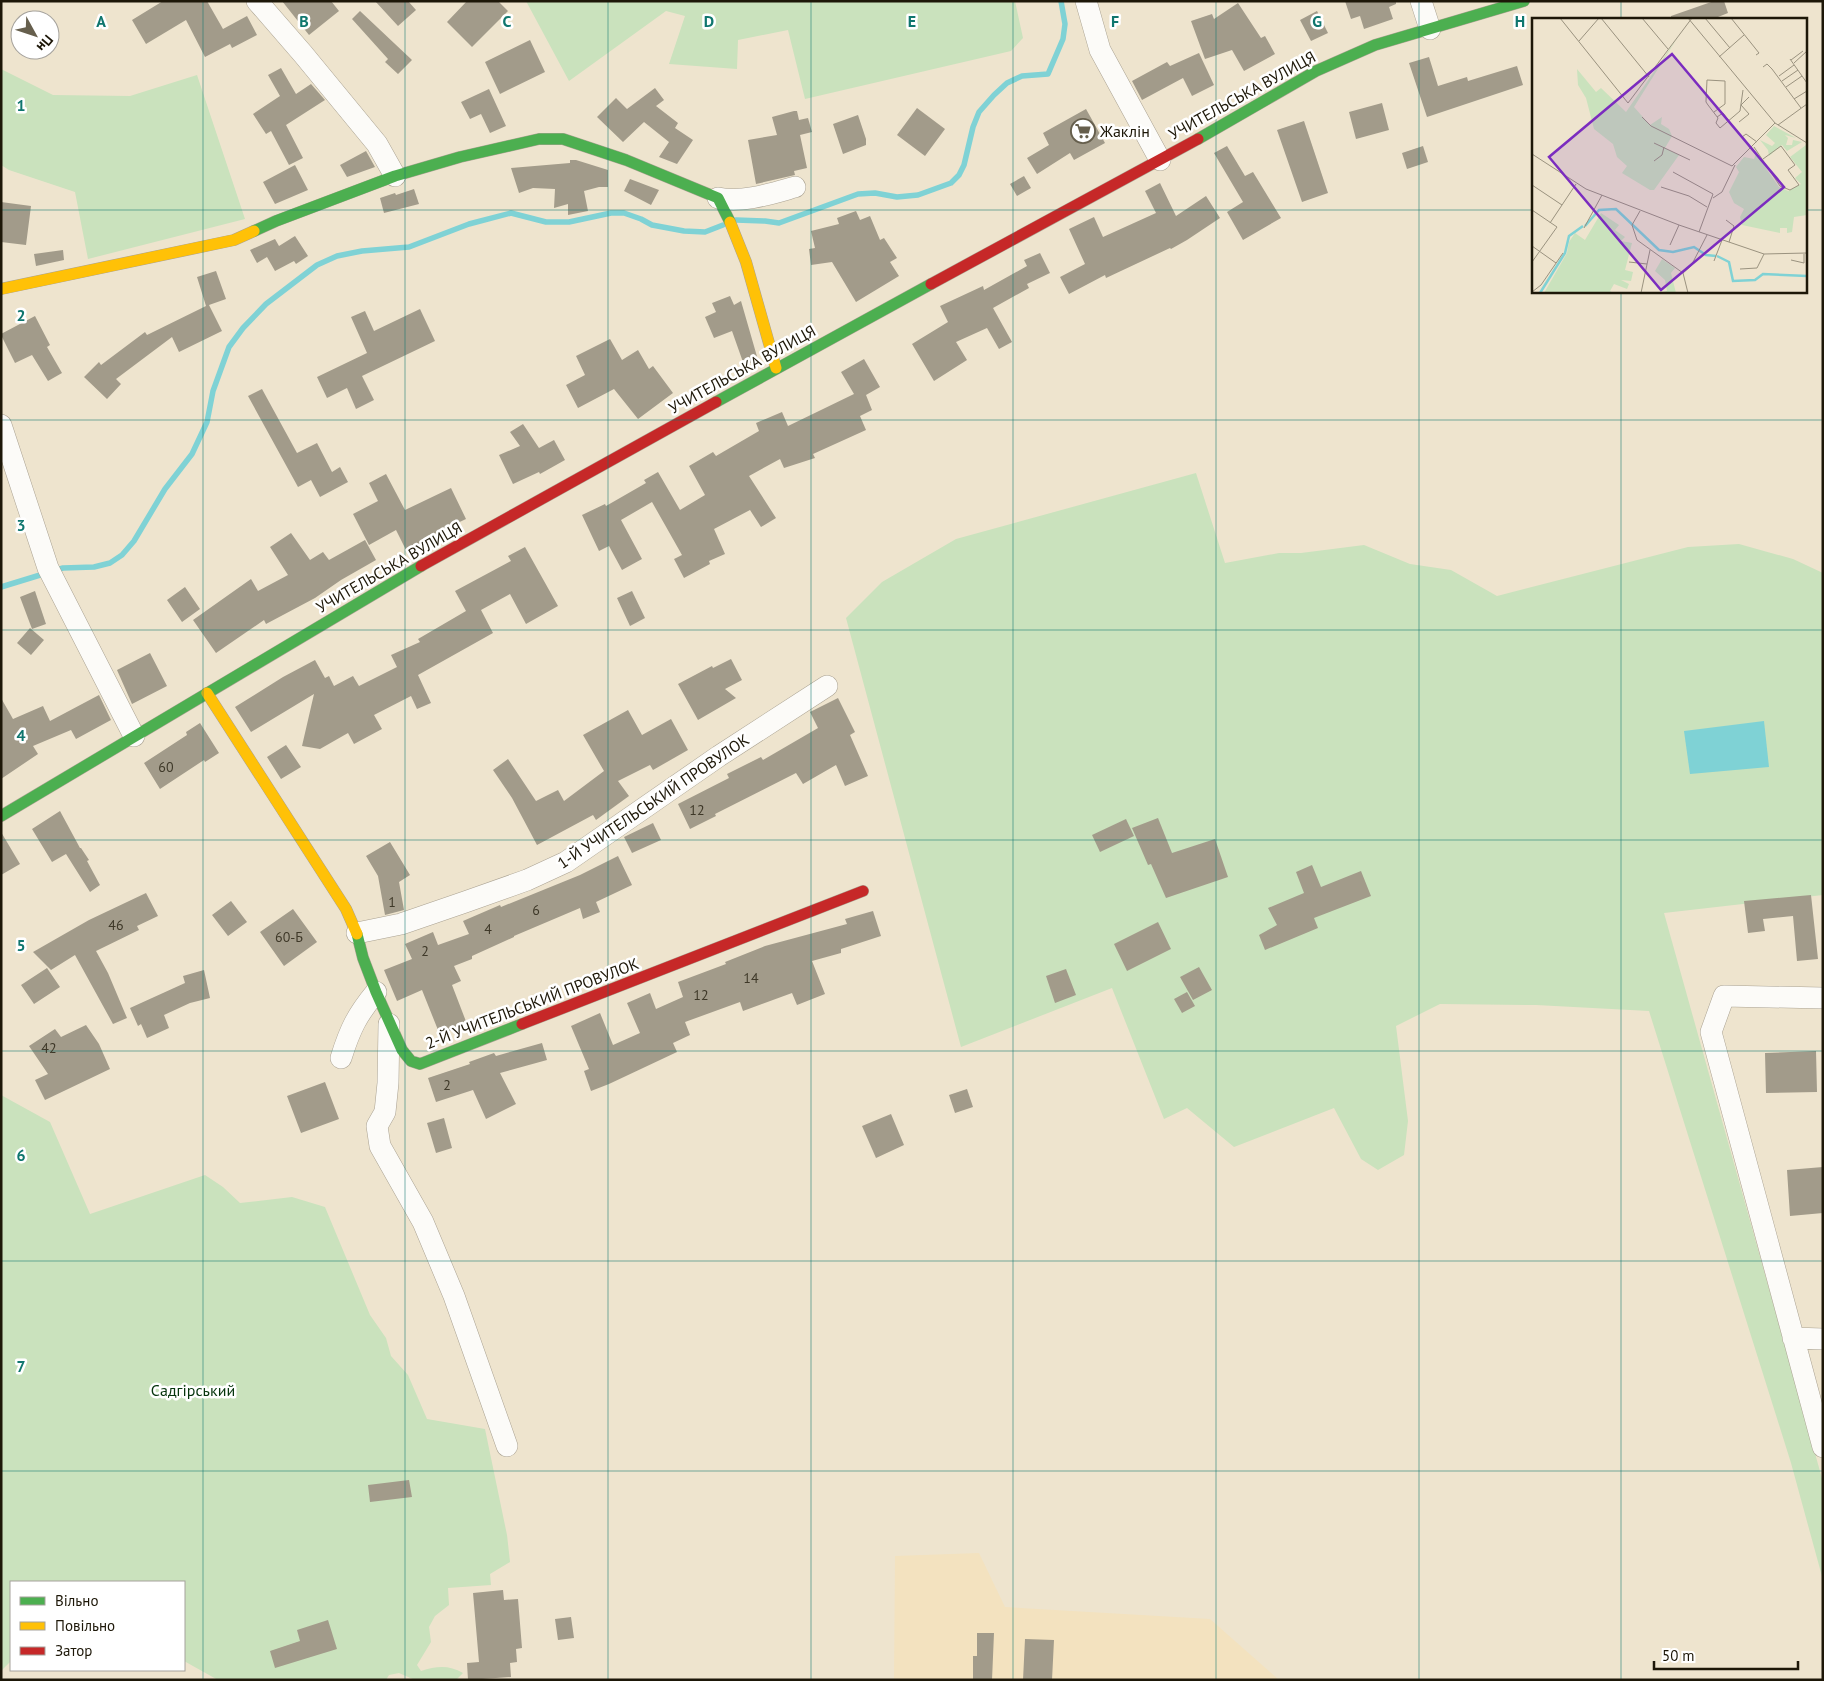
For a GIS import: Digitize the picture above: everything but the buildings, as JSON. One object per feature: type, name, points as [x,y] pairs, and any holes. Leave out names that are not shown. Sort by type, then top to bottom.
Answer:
[{"type":"street","points":[[257,1],[377,144],[395,176]]},
{"type":"street","points":[[1086,1],[1100,50],[1160,160]]},
{"type":"street","points":[[1421,1],[1430,29]]},
{"type":"street","name":"УЧИТЕЛЬСЬКА ВУЛИЦЯ","points":[[1,816],[402,576],[776,368],[1160,160],[1316,71],[1375,45],[1524,1]]},
{"type":"street","points":[[1,289],[234,240],[276,221],[395,176],[460,157],[539,139],[563,139],[626,160],[722,207],[746,262],[776,368]]},
{"type":"street","points":[[722,207],[726,200],[742,199],[794,187]]},
{"type":"street","points":[[1,425],[50,572],[134,736]]},
{"type":"street","name":"1-Й УЧИТЕЛЬСЬКИЙ ПРОВУЛОК","points":[[356,933],[401,924],[527,880],[566,862],[719,756],[826,686]]},
{"type":"street","name":"2-Й УЧИТЕЛЬСЬКИЙ ПРОВУЛОК","points":[[207,693],[225,718],[273,798],[346,909],[376,992],[402,1050],[411,1061],[420,1064],[863,891]]},
{"type":"street","points":[[341,1058],[349,1032],[360,1012],[376,992]]},
{"type":"street","points":[[1823,998],[1724,996],[1711,1032],[1823,1447]]},
{"type":"street","points":[[390,1024],[385,1112],[377,1126],[380,1146],[423,1222],[454,1296],[507,1446]]},
{"type":"street","points":[[1793,1338],[1823,1338]]},
{"type":"shaded area","points":[[979,1553],[1005,1607],[1210,1619],[1279,1680],[894,1680],[895,1556]]},
{"type":"green space","points":[[526,1],[1015,1],[1023,38],[1011,51],[805,99],[788,30],[738,40],[737,69],[669,64],[685,16],[666,11],[569,81]]},
{"type":"green space","points":[[1,69],[53,95],[130,96],[197,75],[245,219],[88,259],[75,192],[9,170],[1,165]]},
{"type":"green space","points":[[1196,473],[1225,563],[1279,553],[1301,553],[1364,545],[1410,564],[1451,570],[1497,596],[1688,547],[1739,544],[1793,559],[1823,573],[1823,895],[1664,913],[1823,1482],[1823,1580],[1791,1463],[1649,1011],[1536,1005],[1440,1004],[1396,1026],[1408,1121],[1404,1155],[1378,1170],[1361,1159],[1334,1108],[1234,1147],[1187,1108],[1164,1119],[1112,988],[961,1047],[846,618],[882,582],[956,539]]},
{"type":"green space","name":"Садгірський","points":[[1,1095],[50,1122],[90,1214],[205,1175],[223,1187],[240,1203],[292,1197],[325,1207],[370,1315],[386,1338],[391,1356],[408,1375],[427,1419],[485,1429],[507,1535],[510,1562],[490,1574],[491,1585],[448,1588],[449,1605],[435,1616],[429,1627],[431,1642],[417,1665],[421,1671],[443,1667],[463,1673],[456,1680],[415,1680],[399,1673],[389,1675],[386,1680],[218,1680],[185,1662],[185,1581],[10,1581],[10,1662],[1,1671]]},
{"type":"water","points":[[1764,721],[1769,767],[1690,774],[1684,731]]},
{"type":"waterway","points":[[736,220],[779,223],[858,194],[875,193],[897,197],[918,195],[951,183],[959,175],[964,165],[973,127],[979,112],[994,95],[1007,83],[1022,76],[1048,74],[1063,39],[1065,24],[1061,1]]},
{"type":"waterway","points":[[1,587],[63,568],[94,567],[110,563],[122,555],[134,541],[165,489],[192,454],[207,422],[213,391],[229,347],[243,328],[266,304],[317,265],[337,256],[362,251],[409,247],[469,224],[511,213],[546,222],[569,222],[611,213],[624,213],[652,225],[684,231],[705,232],[723,225]]},
{"type":"traffic: fast","points":[[1198,139],[1316,71],[1375,45],[1524,1]]},
{"type":"traffic: fast","points":[[254,231],[395,176],[460,157],[539,139],[563,139],[626,160],[718,198],[730,222]]},
{"type":"traffic: fast","points":[[716,402],[931,284]]},
{"type":"traffic: fast","points":[[1,816],[421,566]]},
{"type":"traffic: fast","points":[[357,934],[363,958],[376,992],[402,1050],[411,1061],[420,1064],[522,1024]]},
{"type":"traffic: slow","points":[[730,222],[746,262],[776,368]]},
{"type":"traffic: slow","points":[[1,289],[234,240],[254,231]]},
{"type":"traffic: slow","points":[[207,693],[346,909],[357,934]]},
{"type":"traffic: jam","points":[[931,284],[1198,139]]},
{"type":"traffic: jam","points":[[421,566],[716,402]]},
{"type":"traffic: jam","points":[[522,1024],[863,891]]},
{"type":"place","name":"Жаклін","points":[[1083,131]]}]
